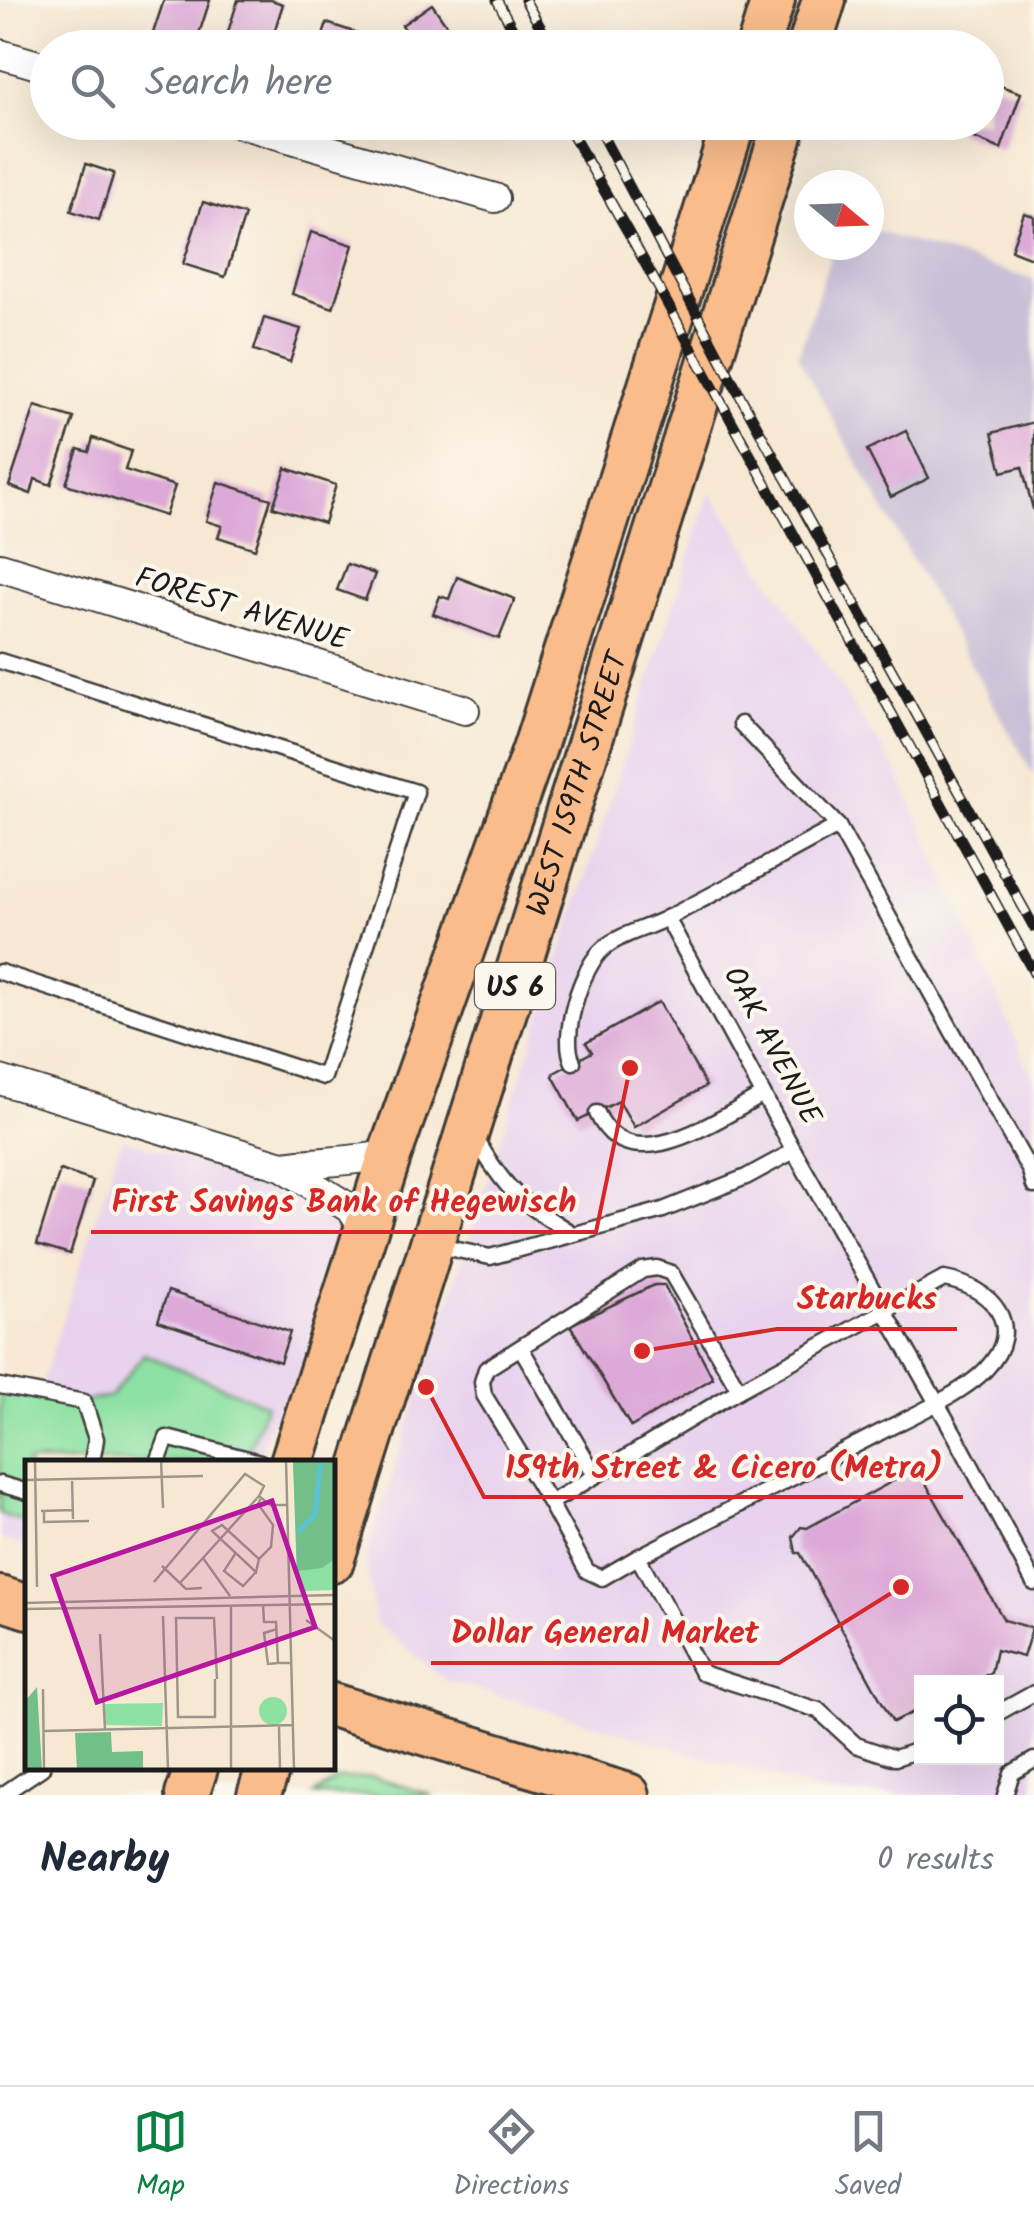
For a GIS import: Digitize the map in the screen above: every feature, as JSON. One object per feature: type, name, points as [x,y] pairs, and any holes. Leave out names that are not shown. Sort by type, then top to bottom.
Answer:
[{"type":"main road","points":[[764,30],[773,0]]},
{"type":"main road","points":[[815,30],[824,0]]},
{"type":"main road","name":"WEST 159TH STREET","points":[[293,1460],[390,1154],[534,747],[728,140]]},
{"type":"main road","name":"WEST 159TH STREET","points":[[335,1552],[779,140]]},
{"type":"main road","points":[[0,1598],[25,1606]]},
{"type":"main road","points":[[335,1705],[628,1795]]},
{"type":"main road","points":[[187,1795],[195,1770]]},
{"type":"main road","points":[[259,1795],[267,1770]]},
{"type":"street","points":[[0,54],[30,63]]},
{"type":"street","points":[[296,140],[495,198]]},
{"type":"street","name":"FOREST AVENUE","points":[[0,567],[465,710]]},
{"type":"street","points":[[0,1080],[282,1166],[350,1209],[365,1230]]},
{"type":"street","points":[[282,1166],[358,1161],[390,1154]]},
{"type":"lane","points":[[0,660],[416,792],[324,1078],[0,972]]},
{"type":"lane","points":[[740,724],[838,826],[1030,1171],[1034,1186]]},
{"type":"lane","points":[[573,1062],[568,1052],[567,1030],[590,966],[604,947],[667,918],[838,826]]},
{"type":"lane","name":"OAK AVENUE","points":[[433,1245],[490,1257],[664,1210],[794,1151],[667,918]]},
{"type":"lane","points":[[597,1113],[616,1138],[645,1146],[678,1140],[763,1095]]},
{"type":"lane","points":[[470,1128],[496,1174],[512,1193],[571,1233]]},
{"type":"lane","points":[[794,1151],[1034,1582]]},
{"type":"lane","points":[[550,1503],[739,1390],[944,1279],[968,1283],[984,1293],[997,1307],[1002,1320],[998,1354],[986,1370],[936,1402],[602,1578],[587,1571],[484,1395],[482,1382],[486,1369],[643,1270],[657,1268],[671,1273],[739,1390]]},
{"type":"lane","points":[[522,1348],[595,1475]]},
{"type":"lane","points":[[0,1386],[84,1402],[96,1439],[92,1460]]},
{"type":"lane","points":[[159,1460],[167,1438],[252,1460]]},
{"type":"lane","points":[[0,1484],[25,1491]]},
{"type":"lane","points":[[638,1557],[702,1673],[818,1710],[856,1746],[894,1758],[914,1751]]},
{"type":"lane","points":[[1004,1710],[1034,1694]]},
{"type":"lane","points":[[1005,1795],[1012,1773],[1034,1760]]},
{"type":"lane","points":[[2,1795],[39,1770]]},
{"type":"shaded area","points":[[884,234],[1034,280],[1034,776],[798,357],[829,260],[884,260]]},
{"type":"shaded area","points":[[710,492],[897,771],[1034,1080],[1034,1795],[832,1795],[445,1680],[375,1622],[366,1557]]},
{"type":"shaded area","points":[[122,1138],[352,1214],[301,1371],[268,1428],[258,1460],[25,1460],[25,1546],[0,1538],[0,1381],[39,1392]]},
{"type":"green space","points":[[144,1354],[266,1405],[245,1460],[25,1460],[25,1522],[0,1514],[0,1381],[84,1402],[111,1396]]},
{"type":"green space","points":[[371,1777],[433,1795],[314,1795],[337,1779]]},
{"type":"building","points":[[164,0],[210,0],[200,30],[154,30]]},
{"type":"building","points":[[238,0],[283,4],[275,30],[229,30]]},
{"type":"building","points":[[432,4],[450,30],[405,30],[402,25]]},
{"type":"building","points":[[327,23],[348,30],[325,30]]},
{"type":"building","points":[[1004,87],[1021,93],[1001,149],[979,140],[1004,140]]},
{"type":"building","points":[[86,164],[114,173],[99,220],[71,211]]},
{"type":"building","points":[[203,202],[245,215],[225,277],[183,264]]},
{"type":"building","points":[[1024,213],[1034,216],[1034,259],[1011,250]]},
{"type":"building","points":[[311,232],[353,245],[333,308],[292,294]]},
{"type":"building","points":[[264,318],[301,329],[290,362],[254,350]]},
{"type":"building","points":[[35,406],[74,418],[51,485],[35,479],[31,494],[9,486]]},
{"type":"building","points":[[1034,422],[1033,509],[1022,467],[1002,472],[992,433]]},
{"type":"building","points":[[906,431],[929,478],[891,497],[867,450]]},
{"type":"building","points":[[93,438],[131,451],[125,470],[175,486],[165,516],[66,484],[78,449],[89,452]]},
{"type":"building","points":[[286,468],[336,485],[324,523],[273,507]]},
{"type":"building","points":[[218,482],[271,499],[255,549],[218,537],[222,526],[206,521]]},
{"type":"building","points":[[347,564],[375,574],[365,600],[337,590]]},
{"type":"building","points":[[457,577],[515,599],[499,639],[433,614],[440,596],[449,599]]},
{"type":"building","points":[[659,1002],[706,1086],[634,1127],[619,1101],[578,1121],[554,1073],[592,1052],[586,1043]]},
{"type":"building","points":[[60,1170],[93,1181],[70,1254],[37,1244]]},
{"type":"building","points":[[654,1285],[664,1285],[713,1378],[631,1427],[570,1325]]},
{"type":"building","points":[[168,1291],[290,1332],[280,1362],[158,1321]]},
{"type":"building","points":[[917,1468],[1004,1620],[1032,1628],[1023,1657],[996,1650],[991,1673],[987,1675],[914,1675],[914,1712],[893,1722],[800,1553],[796,1553],[793,1537],[801,1527],[807,1528]]},
{"type":"railway","points":[[497,0],[513,30]]},
{"type":"railway","points":[[525,0],[542,30]]},
{"type":"railway","points":[[575,140],[1034,973]]},
{"type":"railway","points":[[605,140],[744,403],[1034,927]]},
{"type":"place","name":"First Savings Bank of Hegewisch","points":[[630,1068]]},
{"type":"place","name":"Starbucks","points":[[642,1351]]},
{"type":"place","name":"159th Street & Cicero (Metra)","points":[[426,1387]]},
{"type":"place","name":"Dollar General Market","points":[[901,1587]]}]
